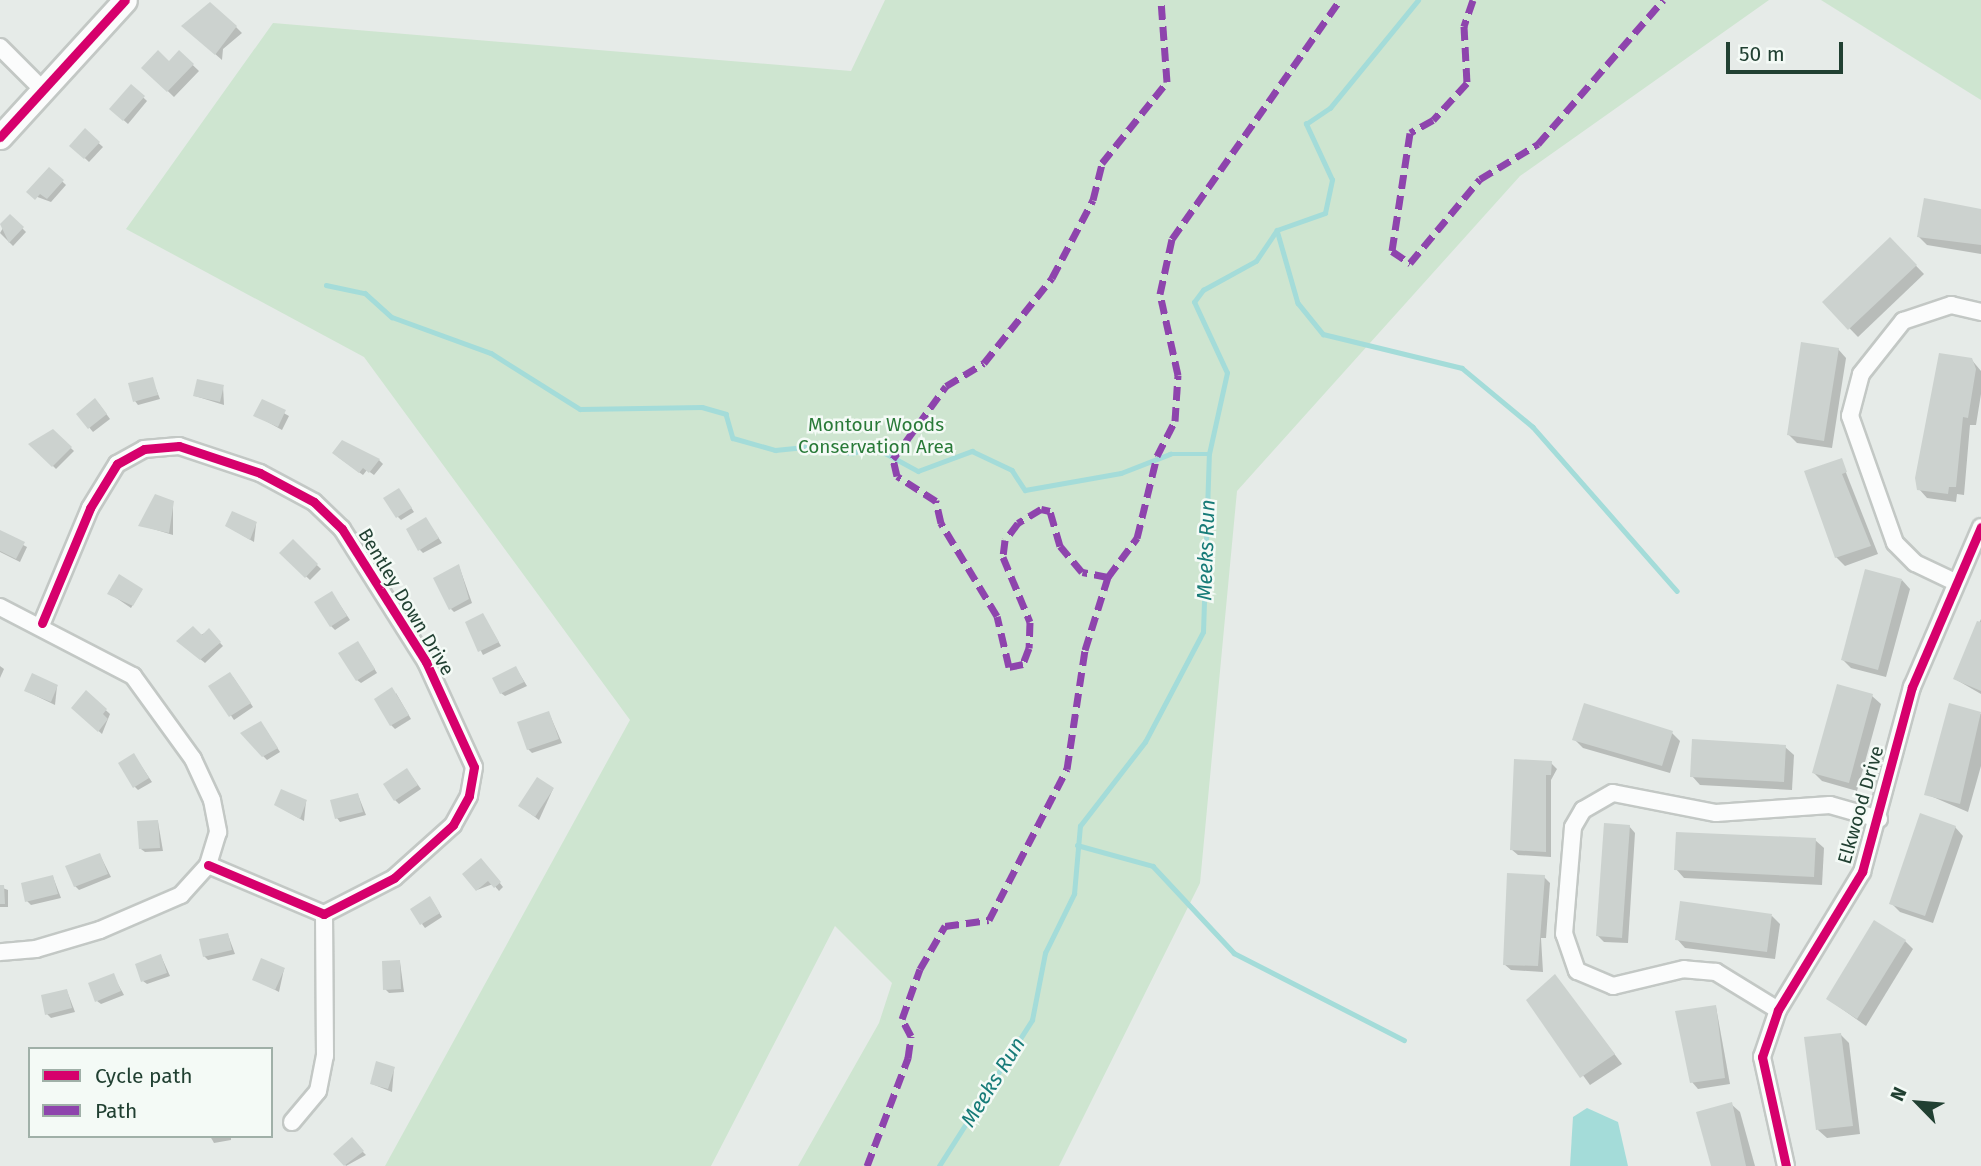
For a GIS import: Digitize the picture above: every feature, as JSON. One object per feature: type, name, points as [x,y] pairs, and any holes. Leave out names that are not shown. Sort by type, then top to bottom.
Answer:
[{"type":"street","points":[[0,137],[125,0]]},
{"type":"street","points":[[0,47],[43,90]]},
{"type":"street","points":[[1955,582],[1915,563],[1895,543],[1850,416],[1861,374],[1878,347],[1903,321],[1951,305],[1981,312]]},
{"type":"street","name":"Bentley Down Drive","points":[[42,623],[90,508],[117,464],[144,449],[179,446],[260,473],[314,502],[342,528],[426,662],[474,766],[469,796],[453,825],[394,878],[324,914]]},
{"type":"street","name":"Elkwood Drive","points":[[1786,1166],[1762,1057],[1778,1010],[1862,872],[1879,819],[1912,687],[1981,527]]},
{"type":"street","points":[[0,607],[42,623],[134,676],[164,716],[212,800],[218,832],[208,865],[181,895],[145,913],[36,949],[0,952]]},
{"type":"street","points":[[1778,1010],[1716,972],[1684,969],[1613,986],[1577,971],[1564,934],[1573,827],[1583,810],[1613,793],[1716,813],[1830,805],[1879,819]]},
{"type":"street","points":[[208,865],[324,914],[325,1056],[318,1091],[292,1122]]},
{"type":"green space","name":"Montour Woods Conservation Area","points":[[885,0],[1769,0],[1520,176],[1237,491],[1200,883],[1059,1166],[798,1166],[879,1023],[892,983],[835,926],[711,1166],[385,1166],[630,720],[364,357],[126,229],[273,23],[851,71]]},
{"type":"green space","points":[[1821,0],[1981,0],[1981,100]]},
{"type":"water","points":[[1587,1108],[1618,1122],[1628,1166],[1570,1166],[1573,1117]]},
{"type":"building","points":[[210,2],[237,26],[215,55],[181,26]]},
{"type":"building","points":[[158,50],[169,61],[179,50],[194,64],[167,92],[141,68]]},
{"type":"building","points":[[131,84],[145,96],[123,121],[109,109]]},
{"type":"building","points":[[85,128],[100,142],[84,159],[69,146]]},
{"type":"building","points":[[49,167],[64,180],[47,199],[40,194],[35,200],[26,192]]},
{"type":"building","points":[[1924,198],[1981,209],[1981,245],[1917,237]]},
{"type":"building","points":[[10,214],[24,227],[9,243],[0,224]]},
{"type":"building","points":[[1890,237],[1917,265],[1848,330],[1822,302]]},
{"type":"building","points":[[1801,342],[1839,348],[1824,441],[1787,435]]},
{"type":"building","points":[[1939,353],[1972,358],[1976,369],[1968,418],[1963,417],[1956,487],[1949,487],[1948,494],[1917,490],[1915,478]]},
{"type":"building","points":[[153,377],[158,395],[133,402],[128,383]]},
{"type":"building","points":[[197,379],[224,385],[220,402],[193,396]]},
{"type":"building","points":[[95,398],[107,414],[88,429],[76,414]]},
{"type":"building","points":[[262,399],[286,410],[278,427],[253,416]]},
{"type":"building","points":[[53,429],[72,447],[52,467],[28,444]]},
{"type":"building","points":[[342,440],[380,459],[369,473],[363,468],[359,473],[332,453]]},
{"type":"building","points":[[1842,458],[1847,472],[1842,474],[1871,546],[1835,558],[1804,471]]},
{"type":"building","points":[[399,488],[412,508],[396,518],[383,498]]},
{"type":"building","points":[[155,494],[174,501],[169,533],[138,526]]},
{"type":"building","points":[[232,511],[257,522],[250,540],[225,526]]},
{"type":"building","points":[[426,517],[439,538],[418,551],[406,529]]},
{"type":"building","points":[[0,530],[25,542],[16,559],[0,551]]},
{"type":"building","points":[[293,539],[318,564],[305,578],[279,553]]},
{"type":"building","points":[[459,564],[469,599],[449,610],[433,578]]},
{"type":"building","points":[[1865,569],[1902,579],[1878,670],[1841,660]]},
{"type":"building","points":[[119,574],[143,589],[133,606],[107,594]]},
{"type":"building","points":[[332,591],[347,616],[330,627],[314,602]]},
{"type":"building","points":[[483,613],[499,642],[478,652],[465,622]]},
{"type":"building","points":[[1977,621],[1981,622],[1981,691],[1953,679]]},
{"type":"building","points":[[193,626],[202,635],[209,628],[221,642],[200,660],[176,641]]},
{"type":"building","points":[[358,641],[375,669],[356,681],[338,653]]},
{"type":"building","points":[[516,666],[524,682],[500,694],[492,678]]},
{"type":"building","points":[[230,672],[251,703],[229,717],[208,686]]},
{"type":"building","points":[[32,673],[58,685],[51,702],[24,691]]},
{"type":"building","points":[[1837,684],[1873,694],[1849,783],[1812,773]]},
{"type":"building","points":[[392,687],[409,715],[390,726],[374,699]]},
{"type":"building","points":[[86,690],[107,709],[103,714],[108,719],[98,732],[71,708]]},
{"type":"building","points":[[1584,703],[1673,731],[1662,766],[1572,740]]},
{"type":"building","points":[[1949,703],[1981,712],[1960,804],[1924,795]]},
{"type":"building","points":[[549,711],[559,739],[527,750],[517,722]]},
{"type":"building","points":[[261,721],[278,748],[262,757],[240,733]]},
{"type":"building","points":[[1692,739],[1786,745],[1784,782],[1690,777]]},
{"type":"building","points":[[134,753],[149,778],[133,788],[118,763]]},
{"type":"building","points":[[1514,759],[1552,761],[1551,775],[1546,775],[1546,852],[1510,850]]},
{"type":"building","points":[[407,768],[418,785],[394,801],[383,784]]},
{"type":"building","points":[[537,777],[554,788],[535,817],[518,806]]},
{"type":"building","points":[[281,789],[307,800],[300,819],[274,805]]},
{"type":"building","points":[[358,793],[363,812],[335,819],[330,800]]},
{"type":"building","points":[[1920,813],[1956,826],[1925,916],[1889,904]]},
{"type":"building","points":[[158,820],[160,848],[139,849],[137,821]]},
{"type":"building","points":[[1604,823],[1630,825],[1622,938],[1596,936]]},
{"type":"building","points":[[1676,832],[1816,838],[1814,877],[1674,870]]},
{"type":"building","points":[[100,853],[108,874],[74,887],[65,866]]},
{"type":"building","points":[[481,858],[501,882],[494,888],[488,881],[476,891],[462,874]]},
{"type":"building","points":[[1507,873],[1545,875],[1538,966],[1503,965]]},
{"type":"building","points":[[53,875],[58,894],[25,902],[21,883]]},
{"type":"building","points":[[0,885],[4,885],[5,904],[0,904]]},
{"type":"building","points":[[430,896],[440,913],[420,925],[410,909]]},
{"type":"building","points":[[1680,901],[1772,914],[1767,952],[1675,940]]},
{"type":"building","points":[[1874,920],[1906,940],[1857,1019],[1826,999]]},
{"type":"building","points":[[228,933],[232,950],[203,957],[199,939]]},
{"type":"building","points":[[161,954],[167,973],[141,982],[135,964]]},
{"type":"building","points":[[261,958],[285,968],[275,990],[252,980]]},
{"type":"building","points":[[400,960],[401,989],[383,990],[382,961]]},
{"type":"building","points":[[114,973],[121,991],[95,1002],[88,983]]},
{"type":"building","points":[[1555,974],[1615,1054],[1580,1078],[1526,1000]]},
{"type":"building","points":[[67,989],[72,1008],[45,1015],[41,995]]},
{"type":"building","points":[[1716,1005],[1725,1078],[1690,1083],[1675,1011]]},
{"type":"building","points":[[1841,1033],[1853,1126],[1816,1130],[1804,1037]]},
{"type":"building","points":[[376,1061],[395,1067],[388,1089],[370,1084]]},
{"type":"building","points":[[1732,1102],[1746,1166],[1711,1166],[1696,1112]]},
{"type":"building","points":[[352,1137],[364,1151],[344,1166],[333,1154]]},
{"type":"waterway","name":"Meeks Run","points":[[939,1166],[1032,1020],[1045,953],[1074,894],[1080,826],[1145,742],[1203,632],[1209,454],[1227,373],[1194,302],[1203,290],[1256,261],[1277,230],[1325,213],[1332,180],[1306,124],[1330,108],[1418,0]]},
{"type":"waterway","points":[[1277,230],[1298,303],[1323,334],[1462,368],[1533,427],[1677,591]]},
{"type":"waterway","points":[[326,285],[365,293],[392,317],[491,353],[580,409],[702,407],[726,414],[733,438],[775,450],[815,446],[852,453],[874,447],[918,471],[972,451],[1012,470],[1025,490],[1121,473],[1170,454],[1209,454]]},
{"type":"waterway","points":[[1077,845],[1153,866],[1234,953],[1404,1040]]},
{"type":"marked path","points":[[1108,577],[1082,572],[1060,546],[1050,511],[1041,509],[1018,523],[1005,540],[1003,557],[1030,622],[1029,648],[1023,664],[1009,667],[997,616],[941,523],[936,501],[897,476],[893,459],[946,386],[984,363],[1052,278],[1093,200],[1102,163],[1167,82],[1161,0]]},
{"type":"marked path","points":[[867,1166],[908,1058],[911,1036],[902,1019],[920,969],[945,926],[989,920],[1067,769],[1085,650],[1108,577],[1137,538],[1157,456],[1175,421],[1178,375],[1160,294],[1172,239],[1340,0]]},
{"type":"marked path","points":[[1473,0],[1464,26],[1467,83],[1433,120],[1410,133],[1392,251],[1410,263],[1480,179],[1538,144],[1663,0]]},
{"type":"cycle path","points":[[0,137],[125,0]]},
{"type":"cycle path","points":[[42,623],[90,508],[117,464],[144,449],[179,446],[260,473],[314,502],[342,529],[426,662],[474,767],[469,796],[453,825],[394,878],[324,914],[208,865]]},
{"type":"cycle path","points":[[1786,1166],[1762,1057],[1778,1010],[1862,872],[1912,687],[1981,527]]}]
